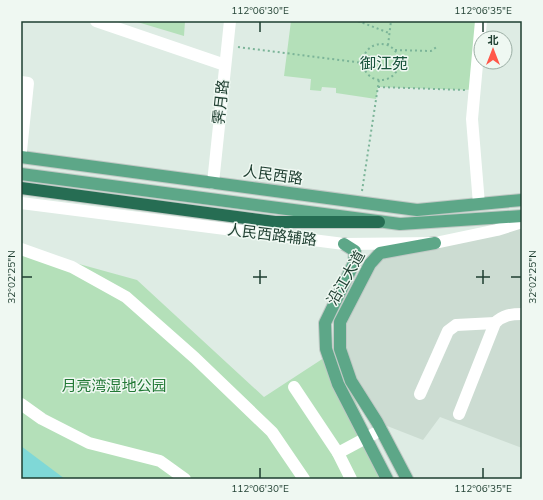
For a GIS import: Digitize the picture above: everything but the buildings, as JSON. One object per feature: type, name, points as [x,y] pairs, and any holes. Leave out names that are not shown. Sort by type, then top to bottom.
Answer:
[{"type":"highway","points":[[21,188],[275,222],[379,222]]},
{"type":"main road","name":"人民西路","points":[[21,157],[417,210],[522,200]]},
{"type":"main road","points":[[21,174],[379,222],[414,224],[522,216]]},
{"type":"main road","name":"沿江大道","points":[[407,479],[381,430],[351,381],[340,349],[340,322],[370,264],[380,253],[435,243]]},
{"type":"main road","name":"沿江大道","points":[[344,244],[355,251],[354,263],[325,323],[326,349],[338,384],[367,437],[387,479]]},
{"type":"street","points":[[96,21],[225,64]]},
{"type":"street","name":"霁月路","points":[[213,183],[230,21]]},
{"type":"street","points":[[479,204],[472,119],[481,21]]},
{"type":"street","points":[[21,82],[28,83],[21,151]]},
{"type":"street","name":"人民西路辅路","points":[[21,203],[344,244],[435,243],[497,230],[522,222]]},
{"type":"street","points":[[21,249],[72,267],[126,297],[195,358],[272,432],[304,479]]},
{"type":"street","points":[[458,414],[495,323],[501,317],[510,314],[522,314]]},
{"type":"street","points":[[420,394],[448,331],[456,325],[495,323]]},
{"type":"street","points":[[294,387],[338,453],[351,479]]},
{"type":"street","points":[[21,404],[42,419],[89,443],[160,461],[184,479]]},
{"type":"street","points":[[338,453],[381,430]]},
{"type":"path","points":[[358,21],[389,33]]},
{"type":"path","points":[[388,45],[391,21]]},
{"type":"path","points":[[382,43],[388,45],[395,50],[399,57],[398,69],[390,77],[379,80],[368,74],[363,63],[366,52],[370,47],[382,43]]},
{"type":"path","points":[[227,46],[363,63]]},
{"type":"path","points":[[395,50],[431,51],[438,46]]},
{"type":"path","points":[[360,203],[379,80]]},
{"type":"path","points":[[378,87],[475,90]]},
{"type":"shaded area","points":[[522,222],[522,448],[440,417],[423,440],[377,422],[351,381],[340,322],[380,253]]},
{"type":"green space","points":[[134,21],[185,21],[184,36]]},
{"type":"green space","points":[[291,21],[481,21],[480,30],[473,30],[473,70],[477,70],[475,90],[378,87],[376,99],[336,93],[336,88],[322,87],[321,91],[310,90],[311,79],[284,76]]},
{"type":"green space","name":"月亮湾湿地公园","points":[[21,248],[137,280],[264,397],[333,352],[391,479],[21,479]]},
{"type":"water","points":[[21,446],[65,479],[21,479]]},
{"type":"district","name":"御江苑","points":[[384,63]]}]
